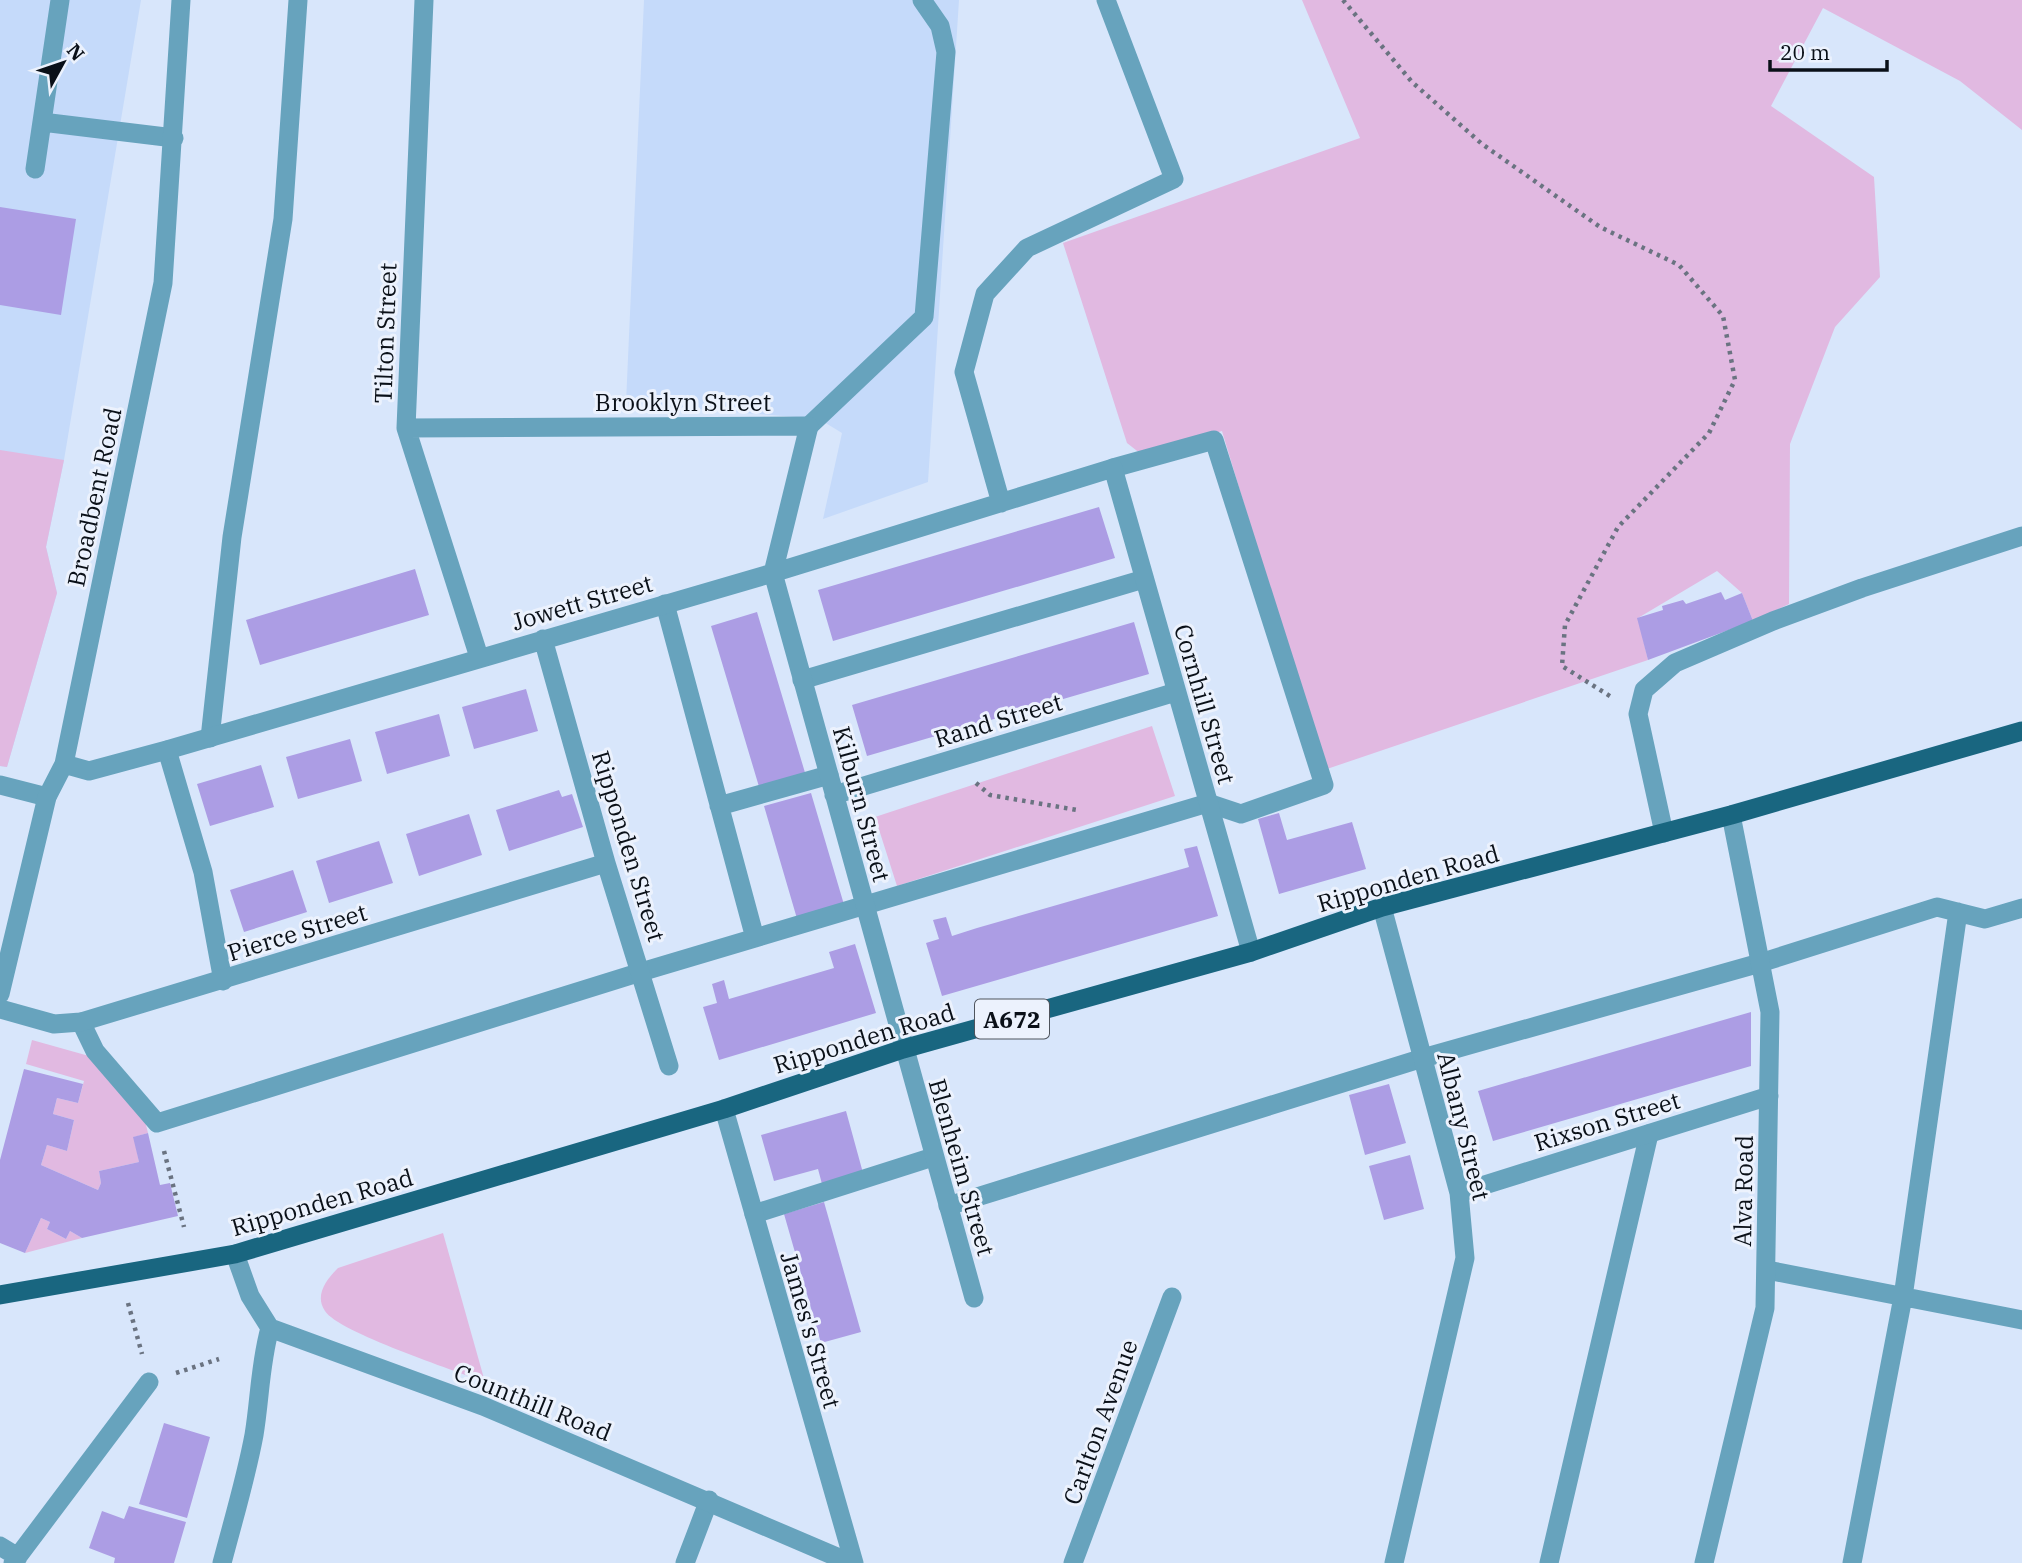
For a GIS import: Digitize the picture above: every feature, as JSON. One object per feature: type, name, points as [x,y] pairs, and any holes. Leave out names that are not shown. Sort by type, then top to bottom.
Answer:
[{"type":"main road","name":"Ripponden Road","points":[[0,1295],[235,1254],[724,1109],[903,1049],[1251,952],[1382,907],[1731,816],[2022,731]]},
{"type":"street","points":[[35,169],[60,0]]},
{"type":"street","name":"Broadbent Road","points":[[0,994],[6,938],[47,797],[64,764],[163,283],[181,0]]},
{"type":"street","points":[[210,737],[232,537],[283,219],[298,0]]},
{"type":"street","name":"Tilton Street","points":[[424,0],[405,428],[479,656]]},
{"type":"street","points":[[773,573],[809,426],[924,317],[946,52],[940,26],[922,0]]},
{"type":"street","points":[[1002,503],[964,372],[985,295],[1027,248],[1174,179],[1105,0]]},
{"type":"street","points":[[42,122],[174,138]]},
{"type":"street","name":"Brooklyn Street","points":[[405,428],[809,426]]},
{"type":"street","name":"Jowett Street","points":[[64,764],[89,771],[167,750],[479,656],[773,573],[1113,468],[1214,440],[1324,785],[1241,814],[1208,803]]},
{"type":"street","name":"Cornhill Street","points":[[1113,468],[1251,952]]},
{"type":"street","points":[[1664,833],[1638,714],[1644,690],[1675,663],[1862,588],[2022,536]]},
{"type":"street","name":"Kilburn Street","points":[[773,573],[903,1049]]},
{"type":"street","points":[[802,680],[1144,579]]},
{"type":"street","points":[[665,604],[755,938]]},
{"type":"street","name":"Ripponden Street","points":[[543,639],[606,863],[670,1066]]},
{"type":"street","name":"Rand Street","points":[[834,795],[1176,692]]},
{"type":"street","points":[[167,750],[203,872],[223,981]]},
{"type":"street","points":[[719,806],[828,775]]},
{"type":"street","points":[[0,785],[47,797]]},
{"type":"street","points":[[82,1023],[95,1051],[157,1123],[641,972],[1208,803]]},
{"type":"street","name":"Alva Road","points":[[1704,1563],[1765,1308],[1767,1270],[1770,1012],[1731,816]]},
{"type":"street","name":"Pierce Street","points":[[0,1009],[54,1024],[82,1023],[606,863]]},
{"type":"street","name":"Albany Street","points":[[1382,907],[1460,1193],[1465,1258],[1394,1563]]},
{"type":"street","points":[[947,1206],[1423,1058],[1760,962],[1937,907],[1985,919],[2022,908]]},
{"type":"street","points":[[1852,1563],[1903,1297],[1958,912]]},
{"type":"street","name":"Blenheim Street","points":[[903,1049],[974,1298]]},
{"type":"street","name":"Rixson Street","points":[[1460,1193],[1769,1096]]},
{"type":"street","name":"James's Street","points":[[724,1109],[852,1563]]},
{"type":"street","points":[[1549,1563],[1649,1134]]},
{"type":"street","points":[[754,1214],[933,1157]]},
{"type":"street","points":[[222,1563],[250,1453],[259,1405],[260,1360],[270,1328],[250,1296],[235,1254]]},
{"type":"street","points":[[1767,1270],[2022,1320]]},
{"type":"street","name":"Carlton Avenue","points":[[1073,1563],[1172,1297]]},
{"type":"street","name":"Counthill Road","points":[[270,1328],[483,1406],[852,1563]]},
{"type":"street","points":[[0,1546],[16,1560],[149,1382]]},
{"type":"street","points":[[685,1563],[709,1500]]},
{"type":"path","points":[[1343,0],[1412,82],[1482,144],[1600,227],[1679,265],[1723,316],[1735,380],[1709,433],[1618,527],[1565,625],[1562,666],[1638,714]]},
{"type":"path","points":[[950,761],[990,795],[1079,811]]},
{"type":"path","points":[[157,1123],[184,1227]]},
{"type":"shaded area","points":[[0,0],[141,0],[64,460],[46,547],[57,593],[7,767],[0,766]]},
{"type":"shaded area","points":[[644,0],[959,0],[928,482],[823,519],[842,433],[819,419],[626,403]]},
{"type":"shaded area","points":[[1302,0],[2022,0],[2022,130],[1960,81],[1823,8],[1771,106],[1874,177],[1880,277],[1835,327],[1790,444],[1789,604],[1753,621],[1742,593],[1717,571],[1638,618],[1648,660],[1324,770],[1222,431],[1141,454],[1127,443],[1063,243],[1360,138]]},
{"type":"shaded area","points":[[0,450],[64,460],[46,547],[57,593],[7,767],[0,766]]},
{"type":"shaded area","points":[[1152,726],[1175,796],[897,886],[875,817]]},
{"type":"shaded area","points":[[32,1040],[89,1056],[144,1117],[148,1133],[134,1137],[139,1162],[99,1171],[101,1183],[98,1190],[41,1165],[47,1145],[67,1151],[74,1120],[53,1114],[57,1098],[78,1103],[84,1081],[26,1064]]},
{"type":"shaded area","points":[[41,1218],[50,1222],[47,1229],[66,1239],[70,1231],[82,1238],[25,1253]]},
{"type":"shaded area","points":[[443,1233],[485,1382],[374,1340],[334,1320],[322,1305],[323,1288],[338,1268]]},
{"type":"building","points":[[0,207],[76,219],[61,315],[0,305]]},
{"type":"building","points":[[1099,507],[1115,558],[833,641],[818,590]]},
{"type":"building","points":[[415,569],[429,615],[260,665],[246,620]]},
{"type":"building","points":[[1721,592],[1725,600],[1742,593],[1753,621],[1648,660],[1637,618],[1663,610],[1662,606],[1683,600],[1686,604]]},
{"type":"building","points":[[757,612],[806,776],[760,790],[711,626]]},
{"type":"building","points":[[1134,622],[1149,674],[867,756],[852,705]]},
{"type":"building","points":[[526,689],[538,731],[474,749],[462,707]]},
{"type":"building","points":[[439,714],[450,756],[387,774],[375,732]]},
{"type":"building","points":[[350,739],[362,781],[298,799],[286,757]]},
{"type":"building","points":[[261,765],[274,807],[210,826],[197,784]]},
{"type":"building","points":[[559,790],[562,797],[572,794],[583,827],[509,851],[496,810]]},
{"type":"building","points":[[811,793],[845,908],[798,922],[764,806]]},
{"type":"building","points":[[1279,813],[1287,840],[1352,822],[1366,869],[1279,894],[1258,819]]},
{"type":"building","points":[[469,814],[482,855],[419,876],[406,834]]},
{"type":"building","points":[[379,841],[393,883],[329,903],[316,861]]},
{"type":"building","points":[[1197,846],[1218,916],[942,996],[926,943],[939,939],[933,920],[946,917],[952,936],[1189,867],[1184,849]]},
{"type":"building","points":[[293,870],[307,912],[244,932],[230,890]]},
{"type":"building","points":[[855,944],[876,1013],[719,1060],[703,1007],[717,1003],[712,984],[724,980],[729,999],[834,968],[829,952]]},
{"type":"building","points":[[1751,1012],[1751,1066],[1493,1141],[1478,1091]]},
{"type":"building","points":[[24,1069],[83,1084],[78,1103],[57,1098],[53,1114],[74,1120],[67,1151],[47,1145],[41,1165],[98,1190],[101,1183],[99,1171],[139,1162],[133,1137],[148,1133],[160,1185],[170,1183],[178,1216],[82,1238],[70,1231],[66,1239],[47,1229],[50,1222],[41,1218],[25,1253],[0,1243],[0,1160]]},
{"type":"building","points":[[1389,1084],[1406,1143],[1365,1155],[1349,1095]]},
{"type":"building","points":[[846,1111],[863,1173],[822,1184],[818,1169],[774,1181],[761,1135]]},
{"type":"building","points":[[1410,1155],[1424,1209],[1384,1220],[1369,1166]]},
{"type":"building","points":[[824,1202],[861,1332],[821,1343],[784,1214]]},
{"type":"building","points":[[164,1423],[210,1437],[187,1518],[139,1504]]},
{"type":"building","points":[[129,1506],[186,1522],[174,1563],[114,1563],[115,1558],[89,1548],[102,1511],[124,1519]]}]
